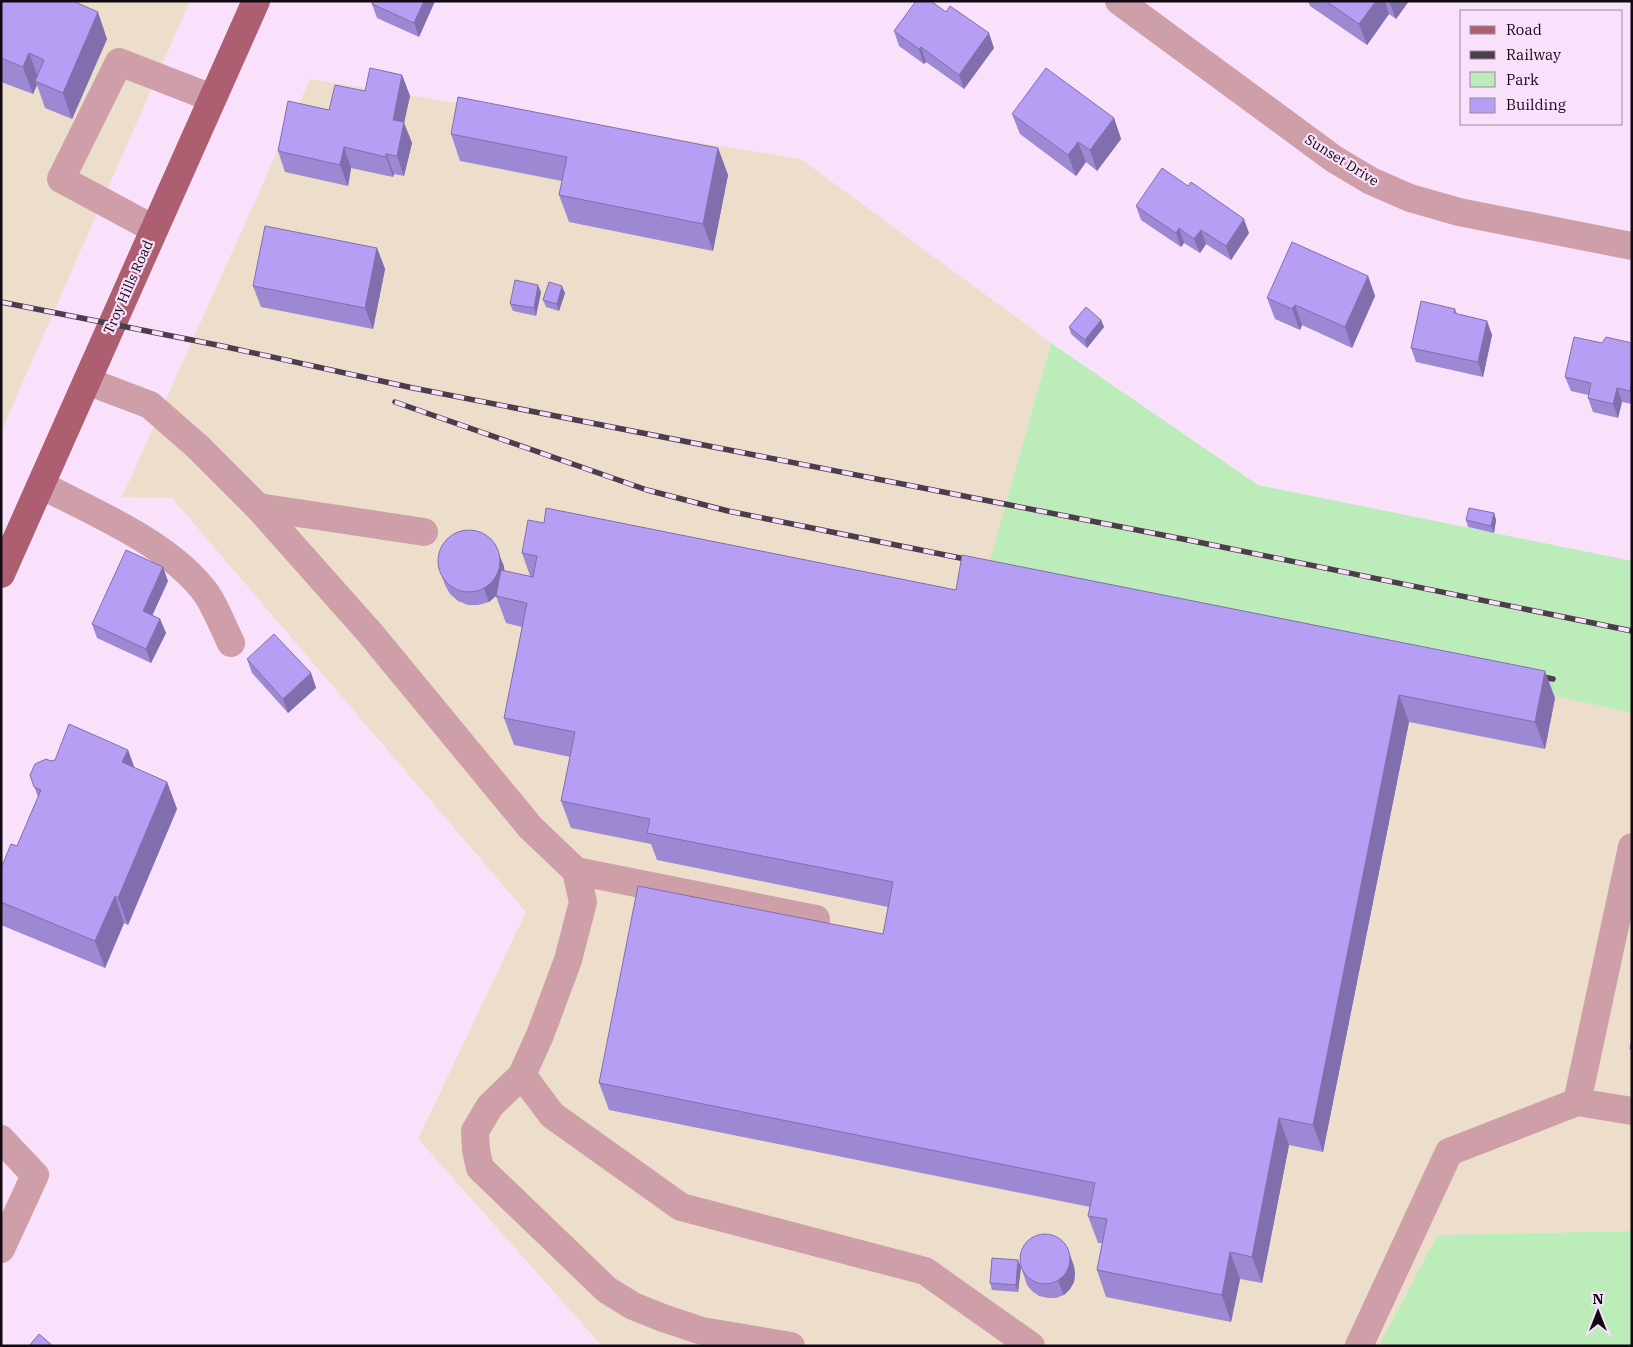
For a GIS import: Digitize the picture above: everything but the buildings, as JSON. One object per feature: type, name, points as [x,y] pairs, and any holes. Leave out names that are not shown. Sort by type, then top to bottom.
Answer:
[{"type":"main road","name":"Troy Hills Road","points":[[1,574],[256,1]]},
{"type":"street","name":"Sunset Drive","points":[[1119,1],[1334,159],[1371,180],[1410,198],[1459,212],[1632,246]]},
{"type":"street","points":[[154,229],[62,180],[119,62],[212,98]]},
{"type":"street","points":[[87,381],[150,404],[198,447],[258,507],[370,633],[530,827],[576,871],[816,919]]},
{"type":"street","points":[[41,485],[139,537],[179,563],[204,589],[231,642]]},
{"type":"street","points":[[258,507],[424,532]]},
{"type":"street","points":[[1577,1102],[1632,847]]},
{"type":"street","points":[[576,871],[583,902],[568,960],[540,1035],[522,1075],[490,1106],[474,1131],[480,1168],[607,1290],[633,1306],[702,1330],[791,1346]]},
{"type":"street","points":[[522,1075],[552,1115],[681,1207],[925,1271],[1031,1346]]},
{"type":"street","points":[[1359,1346],[1449,1152],[1577,1102],[1632,1111]]},
{"type":"street","points":[[1,1139],[35,1175],[1,1249]]},
{"type":"shaded area","points":[[1,1],[190,1],[1,432]]},
{"type":"shaded area","points":[[310,79],[801,159],[1051,343],[988,571],[1632,713],[1632,1231],[1437,1235],[1379,1346],[602,1346],[418,1139],[526,912],[172,498],[122,497]]},
{"type":"green space","points":[[1051,343],[1258,485],[1632,561],[1632,713],[987,571]]},
{"type":"green space","points":[[1632,1231],[1632,1346],[1379,1346],[1437,1235]]},
{"type":"railway","points":[[1,302],[222,346],[413,388],[1188,540],[1632,631]]},
{"type":"railway","points":[[395,402],[647,490],[728,511],[975,561]]},
{"type":"railway","points":[[1533,675],[1553,679]]}]
